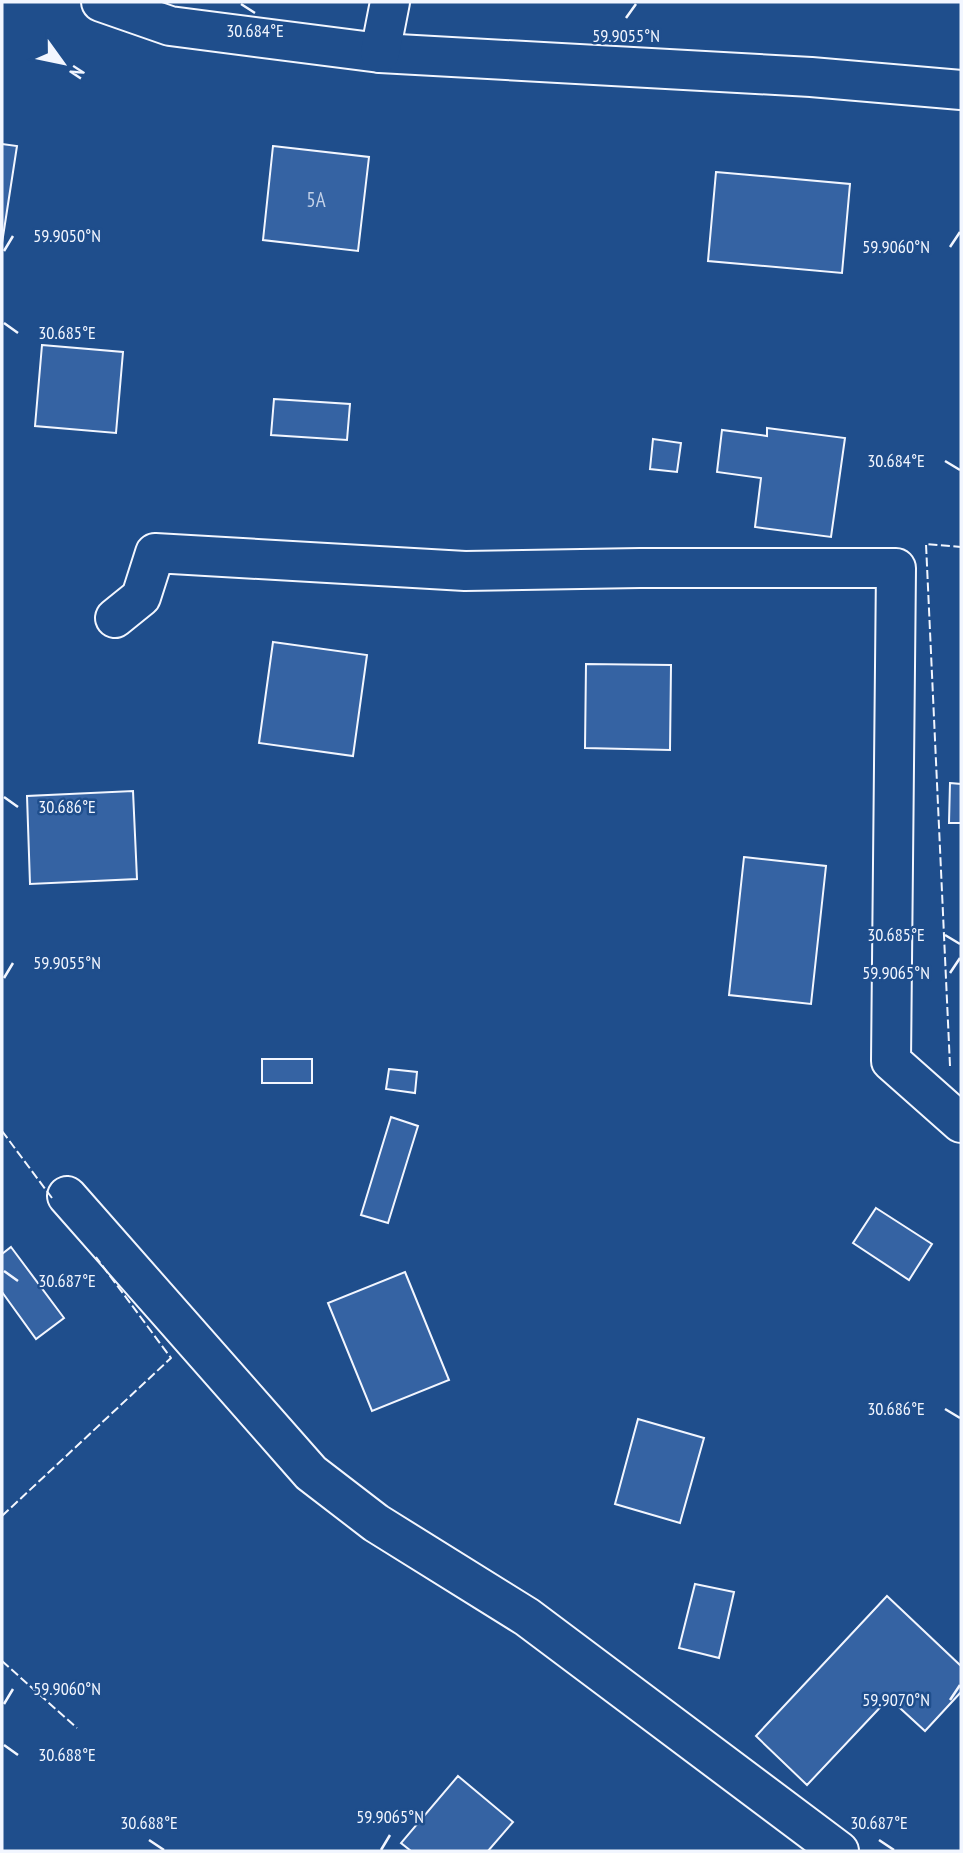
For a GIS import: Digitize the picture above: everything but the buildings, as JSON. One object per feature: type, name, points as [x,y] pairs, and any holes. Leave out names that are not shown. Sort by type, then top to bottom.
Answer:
[{"type":"street","points":[[101,2],[170,26],[380,53],[811,77],[961,90]]},
{"type":"street","points":[[380,53],[390,2]]},
{"type":"street","points":[[115,618],[141,597],[155,553],[466,571],[896,568],[891,1061],[961,1123]]},
{"type":"street","points":[[67,1196],[311,1473],[376,1523],[527,1617],[839,1851]]},
{"type":"fence","points":[[950,1066],[926,544],[961,547]]},
{"type":"fence","points":[[2,1131],[52,1198]]},
{"type":"fence","points":[[2,1516],[171,1358],[96,1257]]},
{"type":"fence","points":[[2,1661],[77,1728]]}]
